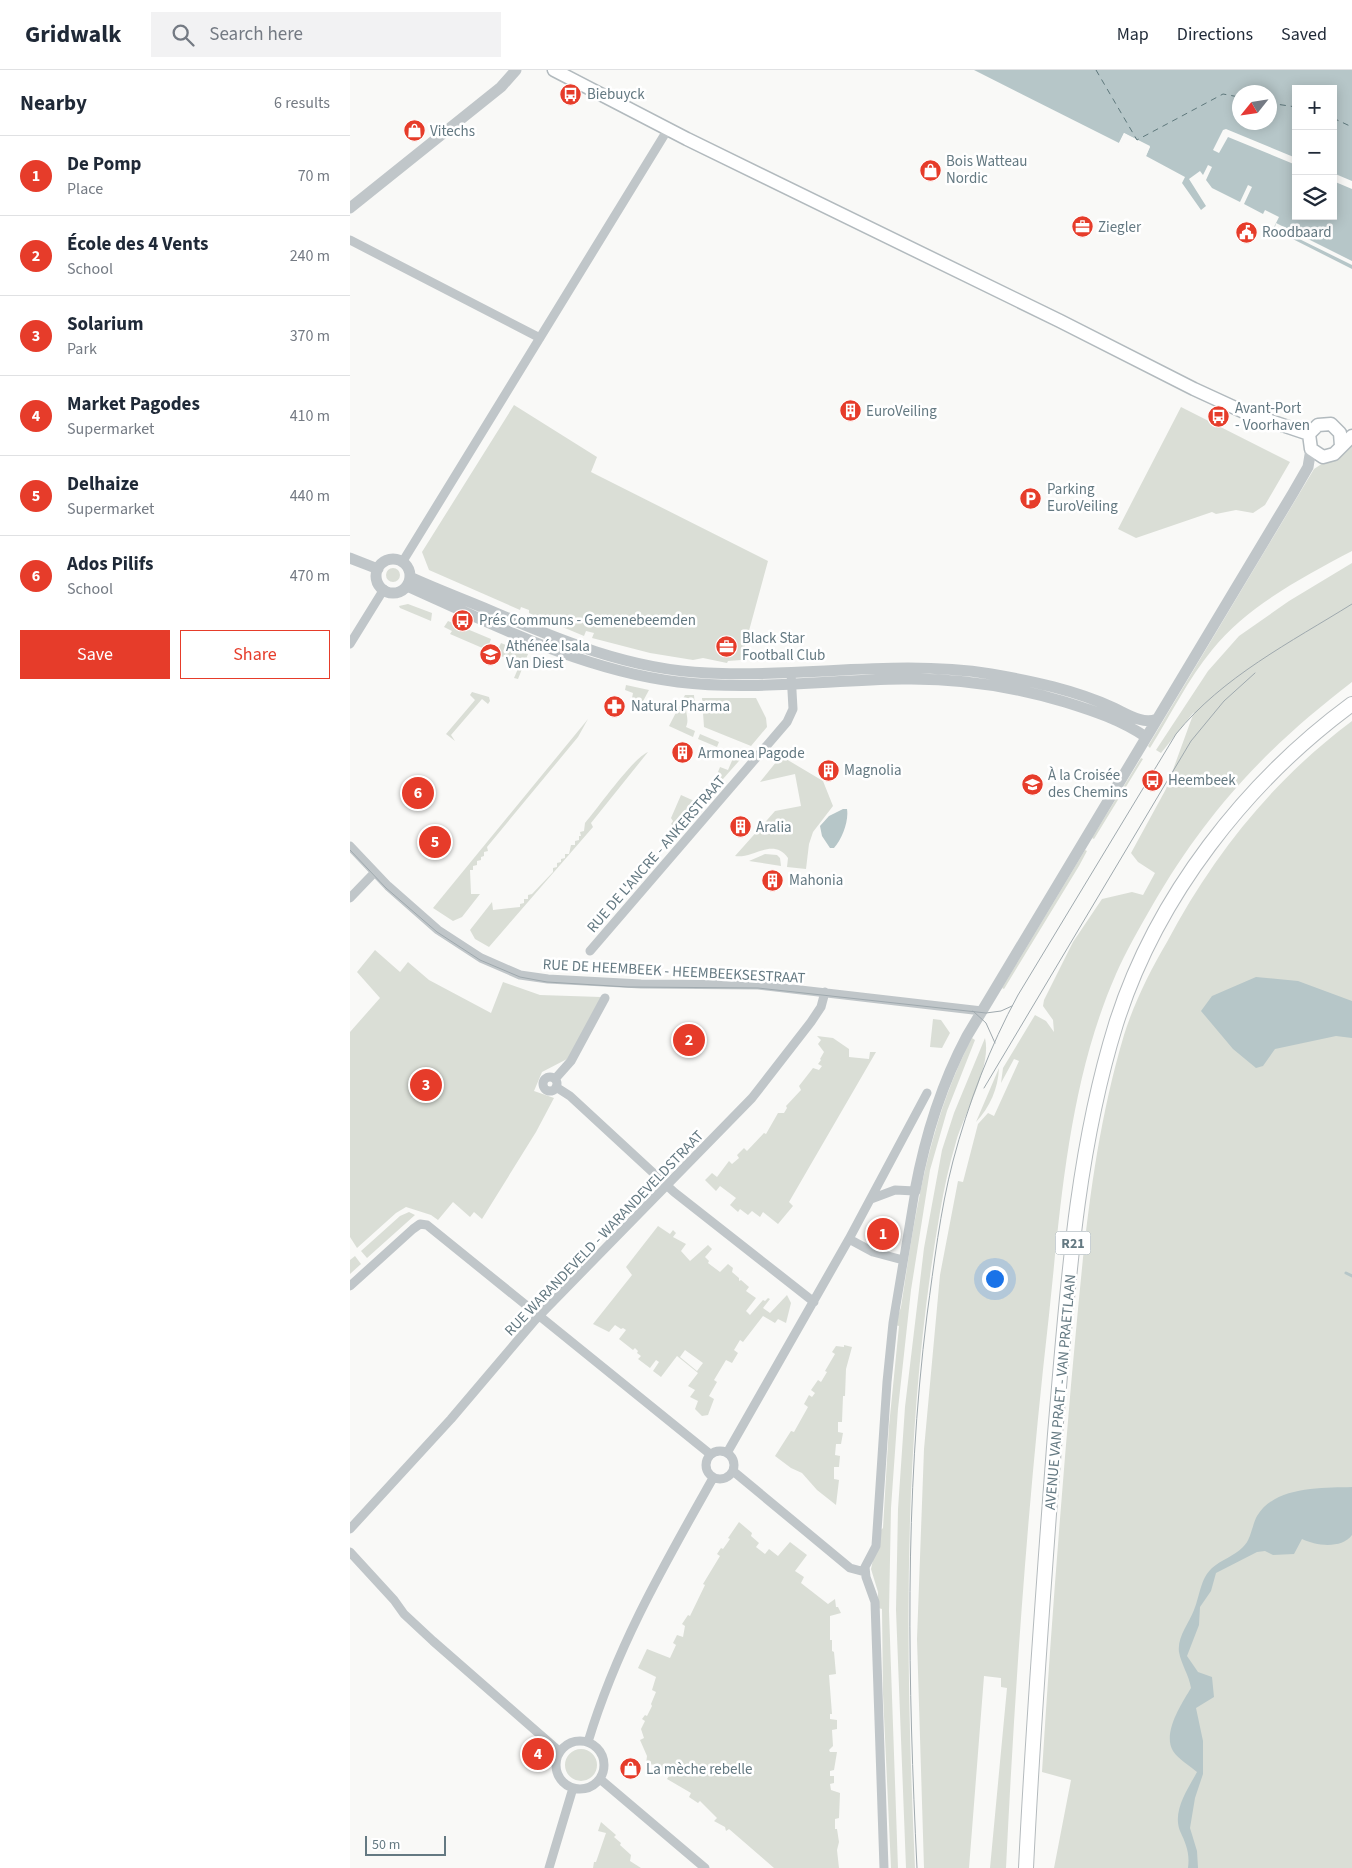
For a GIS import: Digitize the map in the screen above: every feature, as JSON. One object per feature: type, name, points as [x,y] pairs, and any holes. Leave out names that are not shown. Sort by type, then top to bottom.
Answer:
[{"type":"main road","points":[[554,70],[668,129],[1057,319],[1200,392],[1244,412],[1309,434]]},
{"type":"main road","points":[[1352,428],[1336,428],[1324,423],[1312,429],[1309,434],[1311,449],[1323,457],[1334,454],[1352,436]]},
{"type":"main road","points":[[1336,428],[1340,433],[1341,446]]},
{"type":"main road","name":"AVENUE VAN PRAET - VAN PRAETLAAN","points":[[1026,1868],[1047,1532],[1073,1244],[1083,1168],[1108,1050],[1123,1003],[1143,958],[1166,914],[1209,848],[1234,816],[1274,772],[1318,731],[1352,704]]},
{"type":"street","points":[[350,208],[501,87],[516,70]]},
{"type":"street","points":[[402,561],[668,129]]},
{"type":"street","points":[[350,240],[540,338]]},
{"type":"street","points":[[884,1868],[875,1602],[865,1572],[866,1563],[876,1546],[887,1382],[914,1191],[925,1144],[936,1108],[959,1052],[1308,467],[1311,449]]},
{"type":"street","points":[[1308,467],[1323,457]]},
{"type":"street","points":[[350,558],[378,569]]},
{"type":"street","points":[[395,558],[402,561],[408,568],[408,581],[394,592],[384,589],[378,582],[378,569],[387,560],[395,558]]},
{"type":"street","points":[[408,581],[563,653],[601,666],[688,682],[792,678],[903,678],[950,680],[991,685],[1043,695],[1099,713],[1126,724],[1146,737]]},
{"type":"street","points":[[350,644],[384,589]]},
{"type":"street","points":[[792,678],[900,668],[985,673],[1037,683],[1072,693],[1141,720],[1157,719]]},
{"type":"street","name":"RUE DE L'ANCRE - ANKERSTRAAT","points":[[590,952],[787,722],[793,709],[792,678]]},
{"type":"street","name":"RUE DE HEEMBEEK - HEEMBEEKSESTRAAT","points":[[350,846],[374,873],[421,916],[451,939],[481,958],[520,975],[548,979],[642,984],[743,984],[982,1011]]},
{"type":"street","points":[[350,898],[374,873]]},
{"type":"street","name":"RUE WARANDEVELD - WARANDEVELDSTRAAT","points":[[350,1529],[450,1419],[540,1315],[668,1186],[761,1088],[819,1010],[825,992]]},
{"type":"street","points":[[605,998],[571,1061],[555,1083],[668,1186],[814,1302]]},
{"type":"street","points":[[727,1453],[849,1239],[871,1199],[876,1185],[927,1093]]},
{"type":"street","points":[[871,1199],[895,1190],[914,1191]]},
{"type":"street","points":[[350,1286],[413,1228],[424,1224],[540,1315],[710,1454]]},
{"type":"street","points":[[849,1239],[873,1252],[903,1260]]},
{"type":"street","points":[[717,1451],[727,1453],[734,1463],[733,1471],[725,1479],[713,1478],[705,1467],[710,1454],[717,1451]]},
{"type":"street","points":[[733,1471],[850,1568],[865,1572]]},
{"type":"street","points":[[588,1742],[611,1674],[637,1615],[713,1478]]},
{"type":"street","points":[[350,1552],[394,1600],[404,1614],[433,1642],[560,1752]]},
{"type":"street","points":[[588,1742],[599,1749],[605,1767],[600,1779],[585,1789],[573,1788],[564,1783],[558,1773],[556,1762],[560,1752],[569,1743],[588,1742]]},
{"type":"street","points":[[600,1779],[705,1868]]},
{"type":"street","points":[[549,1868],[573,1788]]},
{"type":"shaded area","points":[[974,70],[1352,70],[1352,269],[1273,229],[1279,217],[1265,210],[1263,214],[1244,204],[1252,187],[1248,185],[1240,202],[1212,188],[1206,180],[1212,167],[1208,165],[1203,175],[1200,171],[1189,179],[1206,206],[1201,210],[1182,183],[1185,177],[1146,156],[1150,146],[1124,133],[1119,143]]},
{"type":"shaded area","points":[[514,405],[597,457],[591,472],[768,561],[741,660],[728,661],[727,663],[703,658],[693,660],[650,653],[592,638],[594,633],[586,631],[584,636],[529,613],[529,610],[521,607],[520,610],[429,570],[422,552]]},
{"type":"shaded area","points":[[1181,407],[1290,462],[1265,505],[1253,513],[1236,510],[1216,514],[1212,512],[1136,538],[1118,529]]},
{"type":"shaded area","points":[[1352,444],[1352,551],[1295,582],[1259,606],[1226,634],[1195,673],[1150,748],[1148,746],[1314,469]]},
{"type":"shaded area","points":[[1352,563],[1352,682],[1292,731],[1265,757],[1240,783],[1194,840],[1133,940],[1116,974],[1100,1015],[1087,1056],[1077,1099],[1069,1142],[1058,1229],[1041,1384],[1029,1522],[1018,1660],[1006,1868],[990,1868],[1007,1688],[1001,1687],[1001,1678],[984,1676],[969,1868],[924,1868],[917,1639],[924,1449],[940,1275],[958,1181],[963,1182],[978,1124],[988,1113],[994,1116],[1019,1061],[1014,1059],[1001,1083],[1003,1068],[1035,1015],[1046,1021],[1054,1032],[1053,1020],[1043,1006],[1044,1000],[1073,942],[1102,899],[1132,892],[1143,895],[1155,873],[1138,862],[1131,853],[1166,789],[1194,712],[1161,753],[1156,750],[1208,671],[1239,636],[1289,601]]},
{"type":"shaded area","points":[[390,568],[396,568],[400,575],[396,582],[390,582],[386,578],[386,572]]},
{"type":"shaded area","points":[[408,604],[432,613],[431,621],[399,606]]},
{"type":"shaded area","points":[[448,621],[491,639],[487,650],[450,634],[452,631],[444,627]]},
{"type":"shaded area","points":[[501,643],[528,654],[518,679],[514,678],[520,664],[496,654]]},
{"type":"shaded area","points":[[626,685],[649,690],[642,703],[635,704],[636,700],[632,698],[633,693],[625,690]]},
{"type":"shaded area","points":[[472,692],[489,697],[490,701],[488,704],[482,699],[451,735],[455,741],[446,734],[475,700],[470,695]]},
{"type":"shaded area","points":[[685,695],[694,695],[695,707],[687,704],[686,710],[686,727],[695,731],[693,737],[669,726]]},
{"type":"shaded area","points":[[702,698],[756,698],[766,718],[767,727],[751,746],[704,727]]},
{"type":"shaded area","points":[[588,719],[578,737],[487,847],[488,851],[484,852],[481,860],[477,861],[477,865],[473,866],[473,870],[470,870],[471,894],[480,894],[462,917],[453,921],[433,908]]},
{"type":"shaded area","points":[[1352,721],[1352,1868],[1054,1868],[1071,1780],[1042,1772],[1052,1627],[1071,1385],[1084,1253],[1095,1165],[1112,1078],[1128,1023],[1143,987],[1204,879],[1247,821],[1271,794],[1296,768]]},
{"type":"shaded area","points":[[700,734],[719,742],[717,747],[698,739]]},
{"type":"shaded area","points":[[737,749],[746,753],[715,788],[712,787],[720,767],[728,770]]},
{"type":"shaded area","points":[[648,752],[591,823],[593,827],[489,947],[475,939],[470,930],[492,902],[493,910],[520,907],[520,904],[524,903],[524,899],[528,899],[528,895],[532,894],[553,872],[553,868],[557,867],[557,863],[565,858],[565,854],[569,854],[571,845],[575,845],[575,841],[579,840],[579,836],[581,836],[580,832],[584,831],[585,823],[616,784]]},
{"type":"shaded area","points":[[781,756],[823,781],[833,806],[813,832],[809,844],[806,869],[787,867],[788,858],[776,849],[735,856],[775,811],[801,806],[795,774],[760,782]]},
{"type":"shaded area","points":[[1141,758],[1143,759],[1094,839],[1092,838]]},
{"type":"shaded area","points":[[681,795],[701,804],[679,830],[671,824],[673,821],[671,818]]},
{"type":"shaded area","points":[[847,809],[844,830],[834,848],[830,848],[822,836],[820,826],[829,816]]},
{"type":"shaded area","points":[[1085,850],[1087,851],[1079,866],[1004,989],[1002,988]]},
{"type":"shaded area","points":[[765,854],[777,855],[780,858],[781,866],[749,861]]},
{"type":"shaded area","points":[[375,950],[400,972],[408,962],[429,980],[491,1013],[503,982],[540,995],[601,997],[569,1058],[542,1072],[534,1091],[554,1098],[536,1132],[482,1219],[474,1212],[470,1217],[453,1202],[438,1220],[431,1215],[406,1207],[396,1213],[357,1248],[350,1237],[350,1032],[380,998],[357,972]]},
{"type":"shaded area","points":[[1256,977],[1298,981],[1352,1001],[1352,1038],[1336,1036],[1275,1049],[1263,1066],[1256,1068],[1233,1049],[1201,1011],[1212,996]]},
{"type":"shaded area","points":[[933,1019],[941,1020],[950,1033],[942,1048],[930,1047]]},
{"type":"shaded area","points":[[817,1036],[833,1038],[849,1049],[849,1057],[869,1059],[870,1052],[876,1052],[789,1202],[793,1206],[778,1224],[763,1212],[760,1217],[752,1211],[748,1215],[740,1209],[738,1212],[730,1205],[736,1198],[720,1186],[716,1191],[705,1180],[712,1173],[717,1177],[729,1161],[732,1164],[739,1158],[737,1155],[744,1148],[747,1151],[764,1133],[766,1134],[778,1113],[784,1113],[787,1108],[786,1106],[801,1090],[799,1086],[813,1068],[819,1070],[822,1066],[818,1064],[824,1052],[818,1044],[821,1040]]},
{"type":"shaded area","points":[[972,1038],[975,1040],[947,1111],[930,1170],[911,1290],[898,1409],[891,1508],[889,1611],[898,1868],[891,1868],[883,1694],[882,1609],[878,1608],[878,1592],[871,1569],[879,1532],[883,1528],[889,1426],[899,1326],[895,1325],[901,1307],[918,1204],[925,1170],[944,1103]]},
{"type":"shaded area","points":[[985,1038],[985,1063],[956,1142],[943,1195],[928,1294],[919,1376],[913,1457],[908,1621],[915,1868],[906,1868],[896,1610],[898,1509],[905,1407],[924,1248],[942,1150],[954,1113]]},
{"type":"shaded area","points":[[999,1068],[997,1083],[992,1097],[976,1122]]},
{"type":"shaded area","points":[[409,1212],[415,1215],[367,1258],[361,1251],[400,1216]]},
{"type":"shaded area","points":[[658,1226],[670,1234],[673,1230],[676,1233],[673,1237],[686,1244],[681,1251],[690,1261],[708,1245],[712,1249],[705,1257],[709,1261],[708,1263],[720,1272],[728,1264],[733,1268],[732,1272],[739,1278],[739,1281],[741,1280],[749,1287],[746,1291],[756,1298],[746,1311],[750,1315],[763,1300],[765,1301],[768,1298],[770,1299],[763,1308],[770,1313],[787,1295],[791,1303],[786,1323],[778,1319],[775,1323],[763,1316],[743,1342],[740,1340],[734,1350],[738,1353],[732,1363],[726,1360],[714,1380],[717,1382],[709,1396],[714,1399],[708,1415],[702,1416],[695,1409],[698,1401],[690,1397],[695,1390],[688,1386],[698,1373],[677,1356],[661,1377],[653,1371],[659,1362],[656,1360],[650,1368],[638,1359],[641,1356],[635,1348],[633,1350],[619,1339],[626,1330],[615,1325],[609,1332],[593,1324],[632,1275],[626,1267]],"holes":[[[685,1350],[703,1363],[697,1371],[680,1357]]]},
{"type":"shaded area","points":[[355,1256],[361,1264],[350,1274],[350,1260]]},
{"type":"shaded area","points":[[844,1345],[852,1347],[846,1369],[842,1422],[838,1422],[838,1432],[843,1433],[841,1444],[836,1444],[835,1455],[840,1456],[839,1467],[834,1467],[834,1479],[839,1480],[836,1505],[817,1490],[802,1473],[791,1468],[775,1456],[791,1431],[794,1432],[808,1407],[804,1404],[809,1395],[812,1397],[815,1393],[811,1390],[818,1380],[821,1382],[827,1372],[825,1371],[835,1354],[832,1352],[836,1346],[844,1347]]},
{"type":"shaded area","points":[[1352,1487],[1352,1535],[1348,1539],[1342,1543],[1321,1545],[1302,1539],[1294,1554],[1273,1555],[1265,1551],[1257,1552],[1216,1573],[1211,1591],[1200,1607],[1199,1625],[1187,1656],[1198,1672],[1212,1677],[1214,1697],[1196,1708],[1203,1741],[1203,1774],[1195,1798],[1190,1828],[1197,1851],[1198,1868],[1188,1868],[1188,1853],[1180,1831],[1178,1816],[1182,1800],[1197,1772],[1175,1754],[1170,1744],[1170,1736],[1174,1718],[1191,1688],[1179,1652],[1180,1641],[1196,1605],[1205,1577],[1212,1568],[1236,1553],[1246,1544],[1257,1516],[1265,1506],[1275,1499],[1300,1491]]},
{"type":"shaded area","points":[[739,1522],[752,1533],[751,1536],[759,1543],[756,1547],[765,1554],[769,1549],[778,1556],[790,1542],[807,1555],[795,1571],[804,1577],[801,1583],[828,1604],[835,1599],[836,1607],[838,1607],[841,1613],[830,1616],[830,1640],[832,1640],[836,1674],[829,1675],[832,1714],[830,1714],[830,1719],[837,1720],[837,1729],[832,1730],[833,1746],[829,1750],[830,1752],[837,1752],[834,1770],[830,1771],[830,1776],[834,1776],[834,1783],[830,1784],[831,1790],[840,1793],[839,1818],[835,1819],[835,1829],[837,1829],[839,1842],[837,1850],[839,1868],[774,1868],[729,1829],[726,1831],[725,1827],[714,1821],[717,1818],[700,1801],[698,1803],[689,1797],[691,1793],[667,1779],[669,1776],[666,1771],[659,1771],[652,1764],[649,1767],[646,1764],[647,1756],[640,1740],[644,1738],[641,1729],[645,1721],[642,1719],[645,1715],[647,1716],[652,1706],[651,1704],[656,1692],[652,1690],[656,1677],[638,1668],[647,1649],[670,1658],[676,1645],[673,1643],[677,1635],[683,1637],[685,1626],[682,1624],[688,1615],[690,1616],[705,1585],[703,1584],[720,1556],[717,1554],[730,1539],[728,1538]]},
{"type":"shaded area","points":[[581,1749],[587,1750],[592,1754],[596,1759],[596,1771],[592,1776],[587,1780],[581,1781],[575,1780],[570,1776],[566,1771],[565,1765],[566,1759],[570,1754],[575,1750]]},
{"type":"shaded area","points":[[601,1822],[616,1835],[614,1837],[621,1843],[620,1845],[631,1855],[630,1861],[641,1868],[593,1868],[606,1833],[598,1831]]},
{"type":"pier","points":[[1226,129],[1292,156],[1292,163],[1228,137],[1219,153],[1213,150],[1223,130]]},
{"type":"pier","points":[[1124,133],[1150,147],[1146,156],[1143,155],[1147,148],[1136,142],[1125,137],[1121,144],[1119,143]]},
{"type":"pier","points":[[1337,175],[1352,181],[1352,189],[1337,183]]},
{"type":"pier","points":[[1276,223],[1352,261],[1352,265],[1275,227]]},
{"type":"waterway","points":[[1346,1273],[1352,1276]]},
{"type":"ferry route","points":[[1096,70],[1137,140],[1223,94],[1232,96]]},
{"type":"ferry route","points":[[1277,104],[1292,106]]},
{"type":"ferry route","points":[[1337,120],[1352,127]]},
{"type":"tram line","points":[[917,1868],[910,1661],[911,1522],[914,1453],[927,1315],[941,1218],[953,1161],[973,1097],[998,1034],[1018,995],[1176,734],[1214,695],[1236,678],[1258,662],[1352,604]]},
{"type":"tram line","points":[[984,1088],[1191,741],[1224,701],[1255,673]]},
{"type":"tram line","points":[[350,850],[386,888],[437,932],[480,960],[520,977],[547,982],[628,987],[758,988],[986,1013],[1001,1011],[1012,1006]]},
{"type":"tram line","points":[[973,1011],[986,1023],[995,1043]]},
{"type":"place","name":"Biebuyck","points":[[571,94]]},
{"type":"place","name":"Vitechs","points":[[414,131]]},
{"type":"place","name":"Bois Watteau Nordic","points":[[930,170]]},
{"type":"place","name":"Ziegler","points":[[1082,227]]},
{"type":"place","name":"Roodbaard","points":[[1246,232]]},
{"type":"place","name":"EuroVeiling","points":[[850,411]]},
{"type":"place","name":"Avant-Port - Voorhaven","points":[[1219,417]]},
{"type":"place","name":"Parking EuroVeiling","points":[[1031,498]]},
{"type":"place","name":"Prés Communs - Gemenebeemden","points":[[463,620]]},
{"type":"place","name":"Black Star Football Club","points":[[726,647]]},
{"type":"place","name":"Athénée Isala Van Diest","points":[[490,655]]},
{"type":"place","name":"Natural Pharma","points":[[615,706]]},
{"type":"place","name":"Armonea Pagode","points":[[682,753]]},
{"type":"place","name":"Magnolia","points":[[828,770]]},
{"type":"place","name":"Heembeek","points":[[1152,780]]},
{"type":"place","name":"À la Croisée des Chemins","points":[[1032,784]]},
{"type":"place","name":"Ados Pilifs","points":[[418,793]]},
{"type":"place","name":"Aralia","points":[[740,827]]},
{"type":"place","name":"Delhaize","points":[[435,842]]},
{"type":"place","name":"Mahonia","points":[[773,880]]},
{"type":"place","name":"École des 4 Vents","points":[[689,1040]]},
{"type":"place","name":"Solarium","points":[[426,1085]]},
{"type":"place","name":"De Pomp","points":[[883,1234]]},
{"type":"place","name":"Market Pagodes","points":[[538,1754]]},
{"type":"place","name":"La mèche rebelle","points":[[630,1769]]}]
